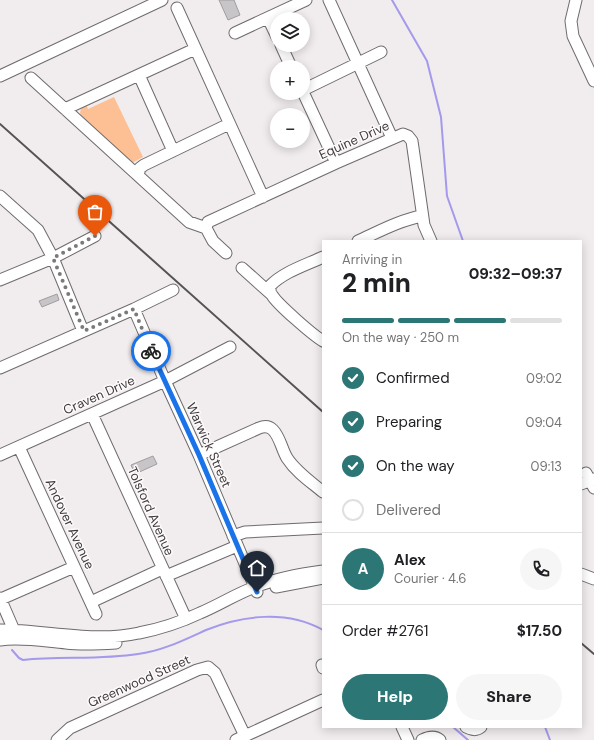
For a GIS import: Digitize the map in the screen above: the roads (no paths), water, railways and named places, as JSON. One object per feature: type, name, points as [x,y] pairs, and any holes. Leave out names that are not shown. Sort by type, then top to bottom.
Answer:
[{"type":"street","points":[[0,76],[162,0]]},
{"type":"street","points":[[235,33],[306,0]]},
{"type":"street","points":[[328,0],[392,138]]},
{"type":"street","points":[[576,0],[571,21],[573,36],[594,81]]},
{"type":"street","points":[[177,8],[263,197]]},
{"type":"street","points":[[268,18],[270,22]]},
{"type":"street","points":[[65,109],[195,49]]},
{"type":"street","points":[[310,88],[381,52]]},
{"type":"street","points":[[139,75],[173,151]]},
{"type":"street","points":[[31,78],[189,222],[206,228],[213,241],[226,253]]},
{"type":"street","points":[[307,100],[336,163]]},
{"type":"street","points":[[138,175],[140,168],[144,165],[229,124]]},
{"type":"street","name":"Equine Drive","points":[[206,228],[208,222],[402,134],[408,136],[412,141],[422,216],[431,240]]},
{"type":"street","points":[[0,196],[38,230],[53,258],[84,331]]},
{"type":"street","points":[[360,240],[422,216]]},
{"type":"street","points":[[0,280],[53,258],[95,236]]},
{"type":"street","points":[[271,294],[270,286],[275,281],[322,258]]},
{"type":"street","points":[[242,268],[293,316],[322,340]]},
{"type":"street","points":[[0,368],[134,309],[173,290]]},
{"type":"street","name":"Warwick Street","points":[[134,309],[199,455],[256,590]]},
{"type":"street","name":"Craven Drive","points":[[0,455],[165,381],[230,347]]},
{"type":"street","name":"Tolsford Avenue","points":[[92,414],[186,619]]},
{"type":"street","points":[[199,455],[264,426],[270,427],[276,433],[290,462],[322,491]]},
{"type":"street","name":"Andover Avenue","points":[[19,447],[96,614]]},
{"type":"street","points":[[91,602],[164,573],[235,541],[244,532],[322,528]]},
{"type":"street","points":[[16,634],[0,598],[74,567]]},
{"type":"street","points":[[0,640],[16,634],[116,637],[140,633],[186,619],[295,575],[322,571]]},
{"type":"street","points":[[582,574],[594,579]]},
{"type":"street","points":[[0,630],[67,644],[98,645],[142,639],[204,619],[256,590],[322,578]]},
{"type":"street","name":"Greenwood Street","points":[[57,740],[70,728],[197,670],[208,668],[215,673],[240,738]]},
{"type":"street","points":[[240,738],[322,700]]},
{"type":"street","points":[[402,728],[408,740]]},
{"type":"street","points":[[468,728],[471,730],[477,730],[480,728]]},
{"type":"street","points":[[422,740],[433,737],[440,740]]},
{"type":"waterway","points":[[392,0],[427,61],[441,117],[447,196],[463,240]]},
{"type":"waterway","points":[[12,650],[19,658],[23,660],[124,656],[147,653],[164,648],[220,625],[250,618],[265,617],[295,619],[322,630]]},
{"type":"waterway","points":[[454,728],[468,740]]},
{"type":"waterway","points":[[545,728],[550,740]]},
{"type":"railway","points":[[0,124],[322,411]]},
{"type":"railway","points":[[582,644],[594,654]]}]
